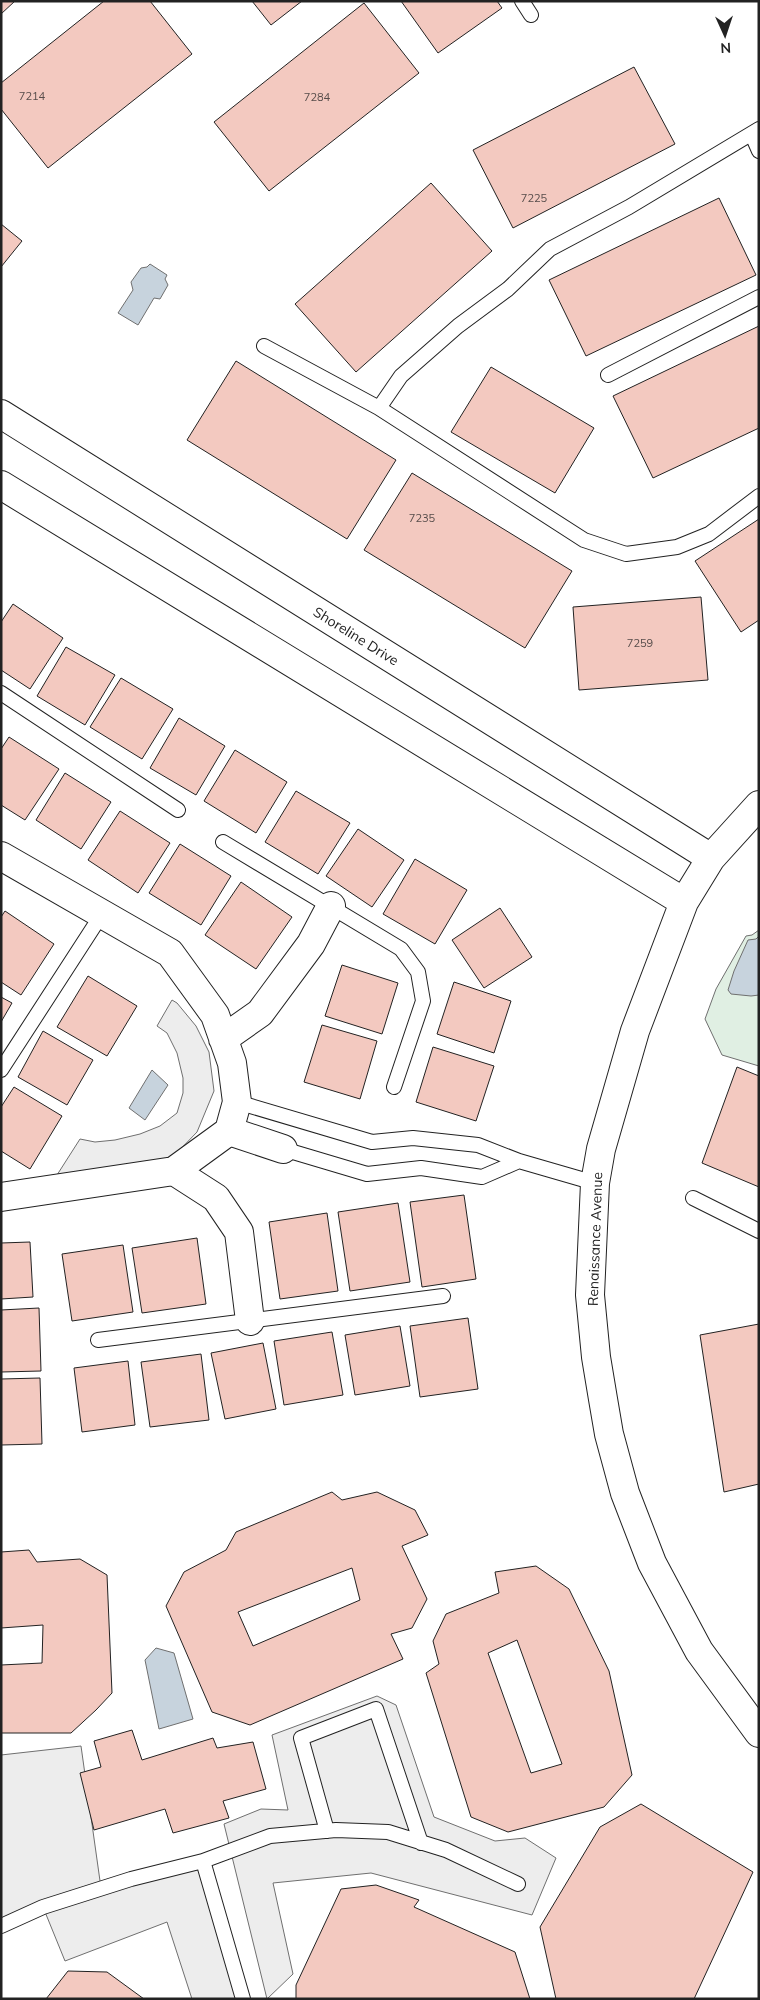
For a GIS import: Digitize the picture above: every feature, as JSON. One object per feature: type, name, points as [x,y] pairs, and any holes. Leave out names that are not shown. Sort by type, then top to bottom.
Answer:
[{"type":"street","name":"Shoreline Drive","points":[[1,414],[711,858]]},
{"type":"street","points":[[1,484],[684,902]]},
{"type":"street","name":"Renaissance Avenue","points":[[759,805],[711,858],[684,902],[635,1031],[600,1148],[595,1183],[590,1295],[596,1357],[609,1434],[625,1493],[652,1563],[699,1651],[759,1733]]},
{"type":"street","points":[[1,856],[170,953],[214,1015],[232,1063],[237,1102],[229,1130],[174,1171],[1,1197]]},
{"type":"street","points":[[223,1039],[260,1013],[311,944],[331,906]]},
{"type":"street","points":[[229,1130],[283,1148]]},
{"type":"street","points":[[174,1171],[216,1198],[239,1232],[250,1321]]},
{"type":"lane","points":[[522,1],[532,15]]},
{"type":"lane","points":[[379,408],[401,376],[458,326],[508,289],[550,249],[628,207],[755,132],[759,151]]},
{"type":"lane","points":[[608,374],[759,296]]},
{"type":"lane","points":[[264,346],[379,408],[584,540],[626,554],[677,547],[710,534],[759,496]]},
{"type":"lane","points":[[1,693],[178,810]]},
{"type":"lane","points":[[223,842],[402,948],[418,972],[423,1000],[394,1088]]},
{"type":"lane","points":[[1,1070],[102,914]]},
{"type":"lane","points":[[237,1102],[372,1142],[413,1138],[478,1144],[519,1161],[595,1183]]},
{"type":"lane","points":[[283,1148],[367,1174],[421,1168],[482,1177],[519,1161]]},
{"type":"lane","points":[[693,1198],[759,1231]]},
{"type":"lane","points":[[98,1340],[443,1296]]},
{"type":"lane","points":[[327,1831],[301,1738],[376,1709],[422,1842]]},
{"type":"lane","points":[[1,1926],[43,1907],[131,1879],[204,1861],[270,1836],[327,1831],[388,1832],[446,1850],[518,1884]]},
{"type":"lane","points":[[204,1861],[243,1999]]},
{"type":"green space","points":[[759,930],[759,1066],[722,1055],[705,1019],[716,989],[746,936],[752,935]]},
{"type":"shaded area","points":[[150,264],[167,275],[165,279],[168,285],[160,299],[154,298],[138,325],[118,313],[133,290],[131,282],[141,268],[147,267]]},
{"type":"shaded area","points":[[759,936],[759,995],[731,994],[728,990],[748,940],[756,939]]},
{"type":"shaded area","points":[[172,1000],[177,1003],[196,1026],[209,1052],[214,1091],[197,1132],[171,1159],[57,1175],[80,1139],[95,1142],[115,1140],[140,1134],[160,1126],[177,1113],[183,1093],[183,1078],[177,1053],[167,1033],[157,1026]]},
{"type":"shaded area","points":[[152,1070],[168,1085],[145,1120],[129,1108]]},
{"type":"shaded area","points":[[156,1648],[174,1653],[193,1719],[159,1729],[145,1660]]},
{"type":"shaded area","points":[[377,1696],[396,1705],[434,1817],[495,1841],[525,1838],[556,1858],[532,1915],[371,1873],[273,1883],[293,1974],[267,1999],[224,1824],[261,1809],[288,1810],[272,1735]]},
{"type":"shaded area","points":[[81,1746],[101,1888],[203,1861],[240,1999],[192,1999],[167,1922],[65,1961],[43,1907],[1,1923],[1,1755]]},
{"type":"building","points":[[1,1],[15,1],[1,14]]},
{"type":"building","points":[[104,1],[150,1],[192,54],[48,168],[1,109],[1,83]]},
{"type":"building","points":[[252,1],[302,1],[271,25]]},
{"type":"building","points":[[401,1],[497,1],[502,8],[438,53]]},
{"type":"building","points":[[364,3],[419,73],[269,191],[214,122]]},
{"type":"building","points":[[634,67],[675,144],[513,228],[473,150]]},
{"type":"building","points":[[431,183],[492,251],[356,372],[295,304]]},
{"type":"building","points":[[719,198],[756,275],[586,356],[549,280]]},
{"type":"building","points":[[1,224],[22,241],[1,267]]},
{"type":"building","points":[[759,326],[759,428],[653,478],[613,396]]},
{"type":"building","points":[[236,361],[396,460],[347,539],[187,440]]},
{"type":"building","points":[[491,367],[594,428],[555,493],[451,432]]},
{"type":"building","points":[[412,473],[572,571],[525,648],[364,550]]},
{"type":"building","points":[[759,519],[759,620],[741,632],[695,561]]},
{"type":"building","points":[[701,597],[708,680],[579,690],[573,607]]},
{"type":"building","points":[[13,604],[63,638],[30,689],[1,670],[1,622]]},
{"type":"building","points":[[66,647],[115,675],[85,725],[37,696]]},
{"type":"building","points":[[121,678],[173,709],[142,759],[90,727]]},
{"type":"building","points":[[179,718],[225,746],[196,795],[150,768]]},
{"type":"building","points":[[9,737],[59,769],[25,820],[1,805],[1,749]]},
{"type":"building","points":[[235,750],[287,782],[256,833],[204,801]]},
{"type":"building","points":[[65,773],[111,802],[81,849],[36,820]]},
{"type":"building","points":[[296,791],[350,823],[318,874],[265,842]]},
{"type":"building","points":[[120,811],[170,843],[138,893],[88,860]]},
{"type":"building","points":[[358,829],[404,860],[372,907],[326,876]]},
{"type":"building","points":[[180,844],[231,876],[201,925],[149,893]]},
{"type":"building","points":[[415,859],[467,890],[435,944],[383,914]]},
{"type":"building","points":[[241,882],[292,917],[256,969],[205,935]]},
{"type":"building","points":[[500,908],[532,957],[484,988],[452,940]]},
{"type":"building","points":[[5,911],[54,944],[21,995],[1,982],[1,917]]},
{"type":"building","points":[[342,965],[398,983],[382,1034],[325,1016]]},
{"type":"building","points":[[88,976],[137,1006],[107,1056],[57,1027]]},
{"type":"building","points":[[454,982],[511,1001],[494,1053],[437,1034]]},
{"type":"building","points":[[1,997],[12,1003],[1,1022]]},
{"type":"building","points":[[322,1025],[377,1041],[360,1099],[304,1082]]},
{"type":"building","points":[[43,1031],[93,1060],[67,1105],[18,1077]]},
{"type":"building","points":[[433,1047],[494,1066],[476,1121],[416,1102]]},
{"type":"building","points":[[737,1067],[759,1076],[759,1187],[702,1163]]},
{"type":"building","points":[[14,1087],[62,1116],[30,1169],[1,1151],[1,1107]]},
{"type":"building","points":[[464,1195],[476,1279],[422,1287],[410,1202]]},
{"type":"building","points":[[398,1203],[410,1282],[350,1291],[338,1212]]},
{"type":"building","points":[[327,1213],[338,1291],[280,1299],[269,1222]]},
{"type":"building","points":[[197,1238],[206,1304],[142,1313],[132,1248]]},
{"type":"building","points":[[30,1242],[33,1297],[1,1299],[1,1243]]},
{"type":"building","points":[[123,1245],[133,1312],[72,1321],[62,1254]]},
{"type":"building","points":[[39,1308],[41,1371],[1,1372],[1,1310]]},
{"type":"building","points":[[468,1318],[478,1389],[420,1397],[410,1326]]},
{"type":"building","points":[[759,1324],[759,1484],[724,1492],[700,1335]]},
{"type":"building","points":[[400,1326],[410,1386],[355,1395],[345,1335]]},
{"type":"building","points":[[332,1332],[343,1395],[284,1405],[274,1341]]},
{"type":"building","points":[[263,1343],[276,1409],[225,1419],[211,1353]]},
{"type":"building","points":[[201,1354],[209,1420],[150,1427],[141,1362]]},
{"type":"building","points":[[128,1361],[135,1425],[82,1432],[74,1368]]},
{"type":"building","points":[[40,1378],[42,1444],[1,1445],[1,1379]]},
{"type":"building","points":[[332,1492],[342,1500],[377,1492],[415,1510],[428,1535],[402,1546],[427,1599],[412,1628],[391,1634],[403,1659],[250,1725],[212,1712],[166,1606],[184,1572],[226,1550],[236,1532]],"holes":[[[352,1568],[360,1600],[253,1646],[238,1612]]]},
{"type":"building","points":[[29,1550],[37,1562],[80,1559],[107,1575],[112,1693],[71,1733],[1,1733],[1,1665],[42,1663],[43,1625],[1,1628],[1,1552]]},
{"type":"building","points":[[536,1566],[569,1589],[609,1671],[632,1775],[604,1807],[508,1832],[471,1817],[426,1673],[439,1664],[433,1641],[446,1614],[499,1593],[495,1572]],"holes":[[[517,1640],[562,1764],[531,1773],[488,1653]]]},
{"type":"building","points":[[132,1730],[142,1760],[213,1738],[217,1748],[253,1742],[266,1789],[223,1801],[229,1818],[173,1833],[165,1809],[94,1830],[80,1773],[101,1767],[94,1741]]},
{"type":"building","points":[[641,1804],[753,1872],[694,1999],[556,1999],[540,1927],[600,1827]]},
{"type":"building","points":[[376,1885],[419,1900],[414,1907],[515,1952],[530,1999],[296,1999],[296,1985],[341,1889]]},
{"type":"building","points":[[68,1971],[107,1972],[144,1999],[46,1999]]}]
